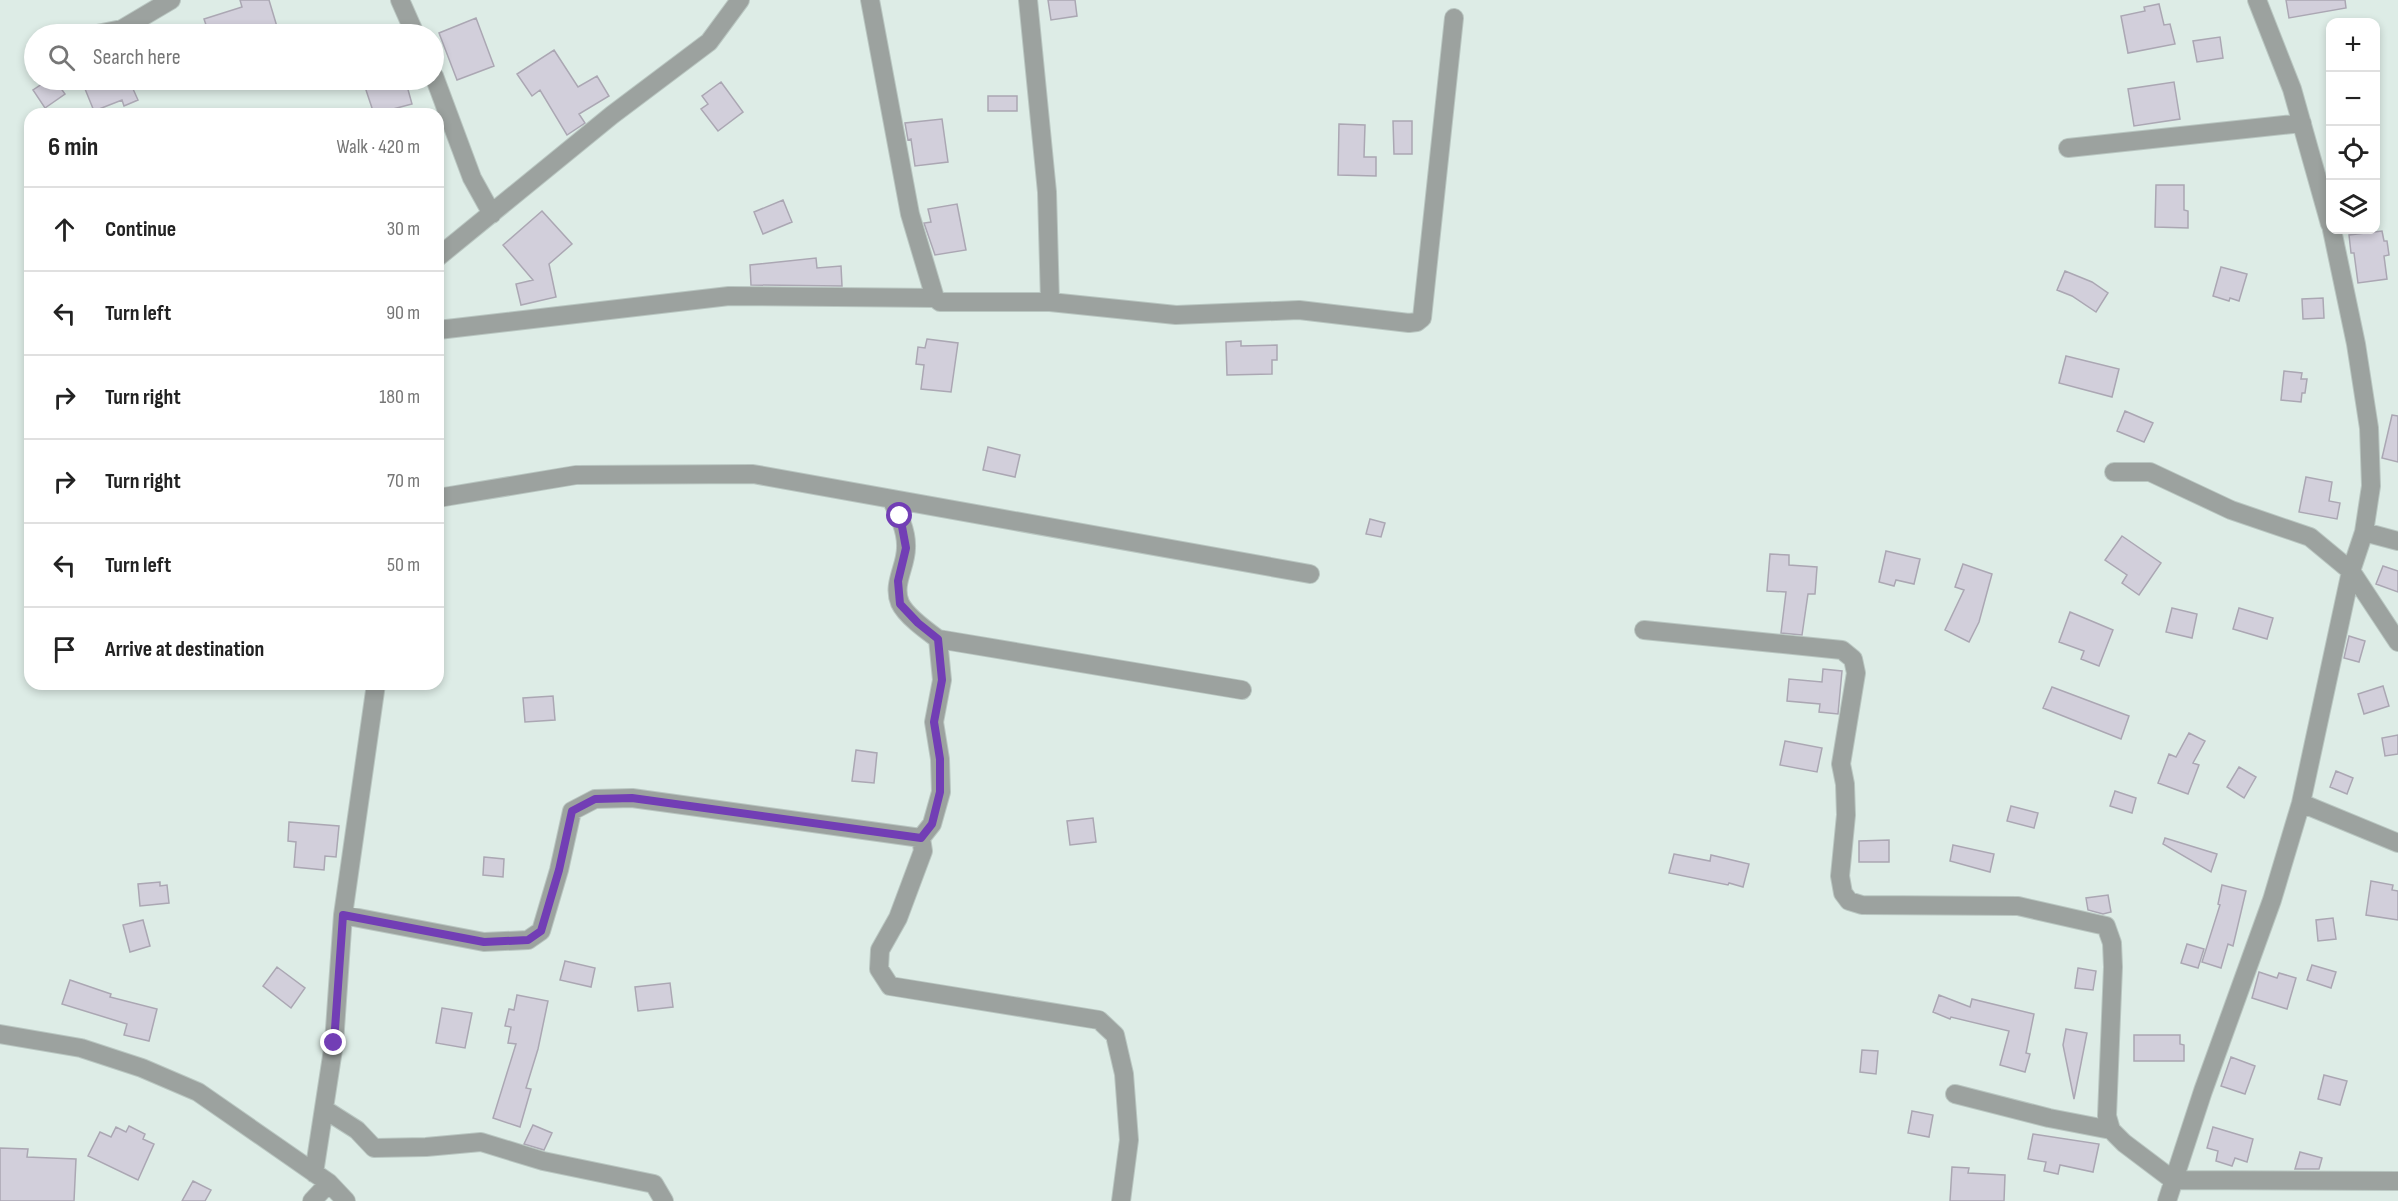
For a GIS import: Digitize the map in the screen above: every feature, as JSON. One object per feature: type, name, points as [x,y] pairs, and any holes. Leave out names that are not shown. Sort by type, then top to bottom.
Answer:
[{"type":"street","points":[[130,24],[171,0]]},
{"type":"street","points":[[400,0],[411,24]]},
{"type":"street","points":[[870,0],[910,214],[935,298],[940,302],[1050,302],[1176,315],[1299,310],[1409,323],[1417,322],[1422,318],[1454,18]]},
{"type":"street","points":[[1028,0],[1047,192],[1050,302]]},
{"type":"street","points":[[2257,0],[2292,89],[2326,207]]},
{"type":"street","points":[[444,252],[612,115],[709,42],[735,3]]},
{"type":"street","points":[[439,90],[472,178],[492,214]]},
{"type":"street","points":[[2068,148],[2302,123]]},
{"type":"street","points":[[2167,1201],[2203,1091],[2272,900],[2301,803],[2351,571],[2364,532],[2370,486],[2369,428],[2356,344],[2333,234]]},
{"type":"street","points":[[444,329],[729,296],[935,298]]},
{"type":"street","points":[[2114,472],[2150,472],[2231,510],[2310,537],[2351,571],[2398,642]]},
{"type":"street","points":[[444,497],[576,475],[753,474],[1310,574]]},
{"type":"street","points":[[891,499],[900,516],[906,548],[898,581],[900,604],[938,639],[1242,690]]},
{"type":"street","points":[[2364,532],[2398,541]]},
{"type":"street","points":[[1644,630],[1842,650],[1853,659],[1856,673],[1840,764],[1845,784],[1846,815],[1840,876],[1843,893],[1849,902],[1862,905],[2018,906],[2106,926],[2112,943],[2113,967],[2107,1116],[2110,1130]]},
{"type":"street","points":[[938,639],[942,680],[934,722],[940,759],[940,792],[932,824],[921,838],[923,851],[898,918],[880,951],[879,969],[890,986],[1099,1020],[1115,1035],[1124,1074],[1130,1140],[1121,1201]]},
{"type":"street","points":[[312,1201],[322,1178],[324,1109],[334,1043],[343,915],[375,690]]},
{"type":"street","points":[[343,915],[484,942],[528,940],[541,931],[559,870],[572,811],[595,799],[632,798],[921,838]]},
{"type":"street","points":[[2301,803],[2398,843]]},
{"type":"street","points":[[0,1034],[81,1048],[142,1068],[198,1092],[322,1178],[346,1201]]},
{"type":"street","points":[[1955,1094],[2049,1118],[2110,1130],[2173,1180],[2398,1181]]},
{"type":"street","points":[[324,1109],[357,1130],[374,1148],[426,1147],[481,1142],[543,1161],[654,1184],[664,1201]]},
{"type":"building","points":[[240,0],[269,0],[276,24],[206,24],[204,19],[242,7]]},
{"type":"building","points":[[1048,0],[1075,0],[1077,16],[1051,20]]},
{"type":"building","points":[[2286,0],[2345,0],[2346,8],[2289,18]]},
{"type":"building","points":[[2159,4],[2164,25],[2170,24],[2175,44],[2128,53],[2121,16],[2145,11],[2144,7]]},
{"type":"building","points":[[476,18],[494,66],[457,80],[444,46],[444,31]]},
{"type":"building","points":[[2220,37],[2223,58],[2197,62],[2193,41]]},
{"type":"building","points":[[554,50],[578,87],[597,76],[609,96],[579,114],[585,123],[567,135],[540,90],[532,96],[517,74]]},
{"type":"building","points":[[721,82],[743,112],[718,131],[701,109],[708,104],[702,96]]},
{"type":"building","points":[[2174,82],[2180,119],[2134,126],[2128,89]]},
{"type":"building","points":[[33,90],[62,90],[65,94],[45,108]]},
{"type":"building","points":[[85,90],[134,90],[138,100],[124,106],[122,100],[102,108],[93,108]]},
{"type":"building","points":[[366,90],[408,90],[412,104],[397,108],[372,108]]},
{"type":"building","points":[[988,96],[1017,96],[1017,111],[988,111]]},
{"type":"building","points":[[942,119],[948,162],[915,166],[911,139],[908,140],[905,123]]},
{"type":"building","points":[[1393,121],[1412,121],[1412,154],[1394,154]]},
{"type":"building","points":[[1339,124],[1365,125],[1364,157],[1376,157],[1376,176],[1338,175]]},
{"type":"building","points":[[2156,185],[2184,185],[2184,210],[2188,211],[2188,228],[2155,227]]},
{"type":"building","points":[[783,200],[792,222],[763,234],[754,212]]},
{"type":"building","points":[[957,204],[966,250],[935,255],[924,223],[931,222],[928,209]]},
{"type":"building","points":[[542,211],[572,244],[549,264],[556,297],[521,305],[516,284],[533,280],[503,245]]},
{"type":"building","points":[[2382,231],[2384,241],[2387,241],[2389,255],[2384,256],[2387,279],[2358,283],[2349,235],[2380,234]]},
{"type":"building","points":[[816,258],[817,268],[841,266],[842,286],[751,285],[750,265]]},
{"type":"building","points":[[2221,267],[2247,274],[2239,301],[2230,298],[2229,301],[2213,296]]},
{"type":"building","points":[[2065,271],[2092,282],[2108,293],[2096,312],[2072,296],[2057,290]]},
{"type":"building","points":[[2323,298],[2324,318],[2303,319],[2302,299]]},
{"type":"building","points":[[927,339],[958,343],[951,392],[921,389],[924,365],[916,364],[918,347],[925,348]]},
{"type":"building","points":[[1241,341],[1241,346],[1277,345],[1277,360],[1272,360],[1272,374],[1227,375],[1226,342]]},
{"type":"building","points":[[2066,356],[2119,369],[2112,397],[2059,383]]},
{"type":"building","points":[[2284,371],[2302,373],[2301,379],[2307,379],[2301,402],[2281,400]]},
{"type":"building","points":[[2125,411],[2153,423],[2144,442],[2117,431]]},
{"type":"building","points":[[2392,415],[2398,416],[2398,462],[2382,458]]},
{"type":"building","points":[[988,447],[1020,455],[1015,477],[983,470]]},
{"type":"building","points":[[2306,477],[2332,482],[2329,501],[2340,503],[2337,519],[2299,512]]},
{"type":"building","points":[[1370,519],[1385,523],[1381,537],[1366,534]]},
{"type":"building","points":[[2122,536],[2161,563],[2139,595],[2122,583],[2127,575],[2105,560]]},
{"type":"building","points":[[1886,551],[1920,559],[1914,584],[1896,580],[1894,586],[1879,582]]},
{"type":"building","points":[[1770,554],[1789,555],[1789,565],[1817,567],[1815,594],[1808,594],[1802,635],[1781,633],[1786,592],[1767,591]]},
{"type":"building","points":[[1963,564],[1992,574],[1979,622],[1969,642],[1945,630],[1964,590],[1955,587]]},
{"type":"building","points":[[2383,566],[2398,571],[2398,592],[2376,584]]},
{"type":"building","points":[[2172,608],[2197,614],[2192,638],[2166,632]]},
{"type":"building","points":[[2239,608],[2273,618],[2267,639],[2233,629]]},
{"type":"building","points":[[2070,612],[2113,630],[2099,666],[2081,659],[2084,651],[2059,642]]},
{"type":"building","points":[[2349,636],[2365,641],[2359,662],[2344,658]]},
{"type":"building","points":[[1823,669],[1842,671],[1838,714],[1819,712],[1820,704],[1787,701],[1789,679],[1822,682]]},
{"type":"building","points":[[2383,686],[2389,706],[2364,714],[2358,694]]},
{"type":"building","points":[[2052,687],[2129,716],[2121,739],[2043,708]]},
{"type":"building","points":[[553,696],[555,720],[525,722],[523,698]]},
{"type":"building","points":[[2189,733],[2205,741],[2193,763],[2199,765],[2188,794],[2158,783],[2169,754],[2176,757]]},
{"type":"building","points":[[2398,735],[2398,754],[2385,756],[2382,738]]},
{"type":"building","points":[[1785,741],[1822,748],[1817,772],[1780,765]]},
{"type":"building","points":[[856,750],[877,753],[874,783],[852,781]]},
{"type":"building","points":[[2239,767],[2256,777],[2244,798],[2227,787]]},
{"type":"building","points":[[2336,771],[2353,778],[2347,794],[2330,787]]},
{"type":"building","points":[[2115,791],[2136,798],[2132,813],[2110,806]]},
{"type":"building","points":[[2011,806],[2038,813],[2034,828],[2007,821]]},
{"type":"building","points":[[1093,818],[1096,842],[1070,845],[1067,821]]},
{"type":"building","points":[[289,822],[339,826],[336,857],[325,856],[324,870],[294,867],[296,842],[288,841]]},
{"type":"building","points":[[2165,838],[2217,854],[2211,872],[2163,844]]},
{"type":"building","points":[[1889,840],[1889,862],[1859,862],[1859,841]]},
{"type":"building","points":[[1953,845],[1994,854],[1990,872],[1950,861]]},
{"type":"building","points":[[1674,854],[1710,861],[1711,855],[1749,864],[1743,887],[1669,873]]},
{"type":"building","points":[[484,857],[504,859],[503,877],[483,875]]},
{"type":"building","points":[[2371,881],[2393,885],[2392,890],[2398,891],[2398,920],[2366,915]]},
{"type":"building","points":[[160,882],[160,886],[167,885],[169,903],[140,906],[138,884]]},
{"type":"building","points":[[2222,885],[2246,891],[2233,946],[2228,944],[2221,968],[2202,962],[2220,905],[2218,904]]},
{"type":"building","points":[[2108,895],[2111,912],[2103,914],[2088,910],[2086,898]]},
{"type":"building","points":[[2333,918],[2336,939],[2318,941],[2316,920]]},
{"type":"building","points":[[143,920],[150,946],[130,952],[123,925]]},
{"type":"building","points":[[2187,944],[2204,949],[2198,968],[2181,963]]},
{"type":"building","points":[[565,961],[595,968],[591,987],[560,980]]},
{"type":"building","points":[[2312,965],[2336,972],[2331,988],[2307,980]]},
{"type":"building","points":[[277,967],[305,988],[291,1008],[263,986]]},
{"type":"building","points":[[2078,968],[2096,971],[2093,990],[2075,988]]},
{"type":"building","points":[[2259,972],[2277,978],[2279,973],[2296,978],[2287,1009],[2252,998]]},
{"type":"building","points":[[70,980],[111,994],[110,997],[157,1009],[149,1041],[124,1035],[127,1024],[62,1004]]},
{"type":"building","points":[[670,983],[673,1007],[638,1011],[635,987]]},
{"type":"building","points":[[517,995],[548,1001],[538,1049],[526,1088],[531,1089],[520,1127],[493,1118],[516,1044],[508,1043],[511,1027],[505,1026],[509,1009],[514,1010]]},
{"type":"building","points":[[1939,995],[1970,1007],[1972,999],[2034,1014],[2026,1053],[2030,1054],[2025,1072],[2000,1065],[2009,1031],[1951,1017],[1950,1019],[1933,1012]]},
{"type":"building","points":[[442,1008],[472,1013],[465,1048],[436,1043]]},
{"type":"building","points":[[2066,1029],[2087,1033],[2074,1099],[2063,1045]]},
{"type":"building","points":[[2134,1035],[2180,1035],[2180,1044],[2184,1045],[2184,1061],[2134,1061]]},
{"type":"building","points":[[1862,1050],[1878,1051],[1876,1074],[1860,1072]]},
{"type":"building","points":[[2231,1057],[2255,1066],[2245,1094],[2221,1086]]},
{"type":"building","points":[[2324,1075],[2347,1081],[2340,1105],[2318,1099]]},
{"type":"building","points":[[1912,1111],[1933,1115],[1929,1137],[1908,1133]]},
{"type":"building","points":[[533,1125],[552,1133],[544,1150],[524,1144]]},
{"type":"building","points":[[129,1126],[145,1134],[143,1139],[154,1144],[138,1180],[88,1156],[100,1132],[111,1137],[116,1127],[126,1132]]},
{"type":"building","points":[[2213,1127],[2253,1139],[2247,1162],[2235,1158],[2232,1166],[2216,1161],[2218,1151],[2207,1148]]},
{"type":"building","points":[[2033,1134],[2099,1144],[2093,1172],[2060,1165],[2058,1174],[2044,1171],[2046,1162],[2028,1159]]},
{"type":"building","points":[[0,1148],[28,1149],[27,1157],[76,1159],[74,1201],[0,1201]]},
{"type":"building","points":[[2300,1152],[2322,1158],[2319,1169],[2295,1169]]},
{"type":"building","points":[[1952,1167],[1969,1168],[1968,1173],[2005,1175],[2004,1201],[1950,1201]]},
{"type":"building","points":[[193,1181],[211,1190],[205,1201],[182,1201]]},
{"type":"route","points":[[334,1043],[343,915],[484,942],[528,940],[541,931],[559,870],[572,811],[595,799],[632,798],[921,838],[932,824],[940,792],[940,759],[934,722],[942,680],[938,639],[900,604],[898,581],[906,548],[900,516]]}]
